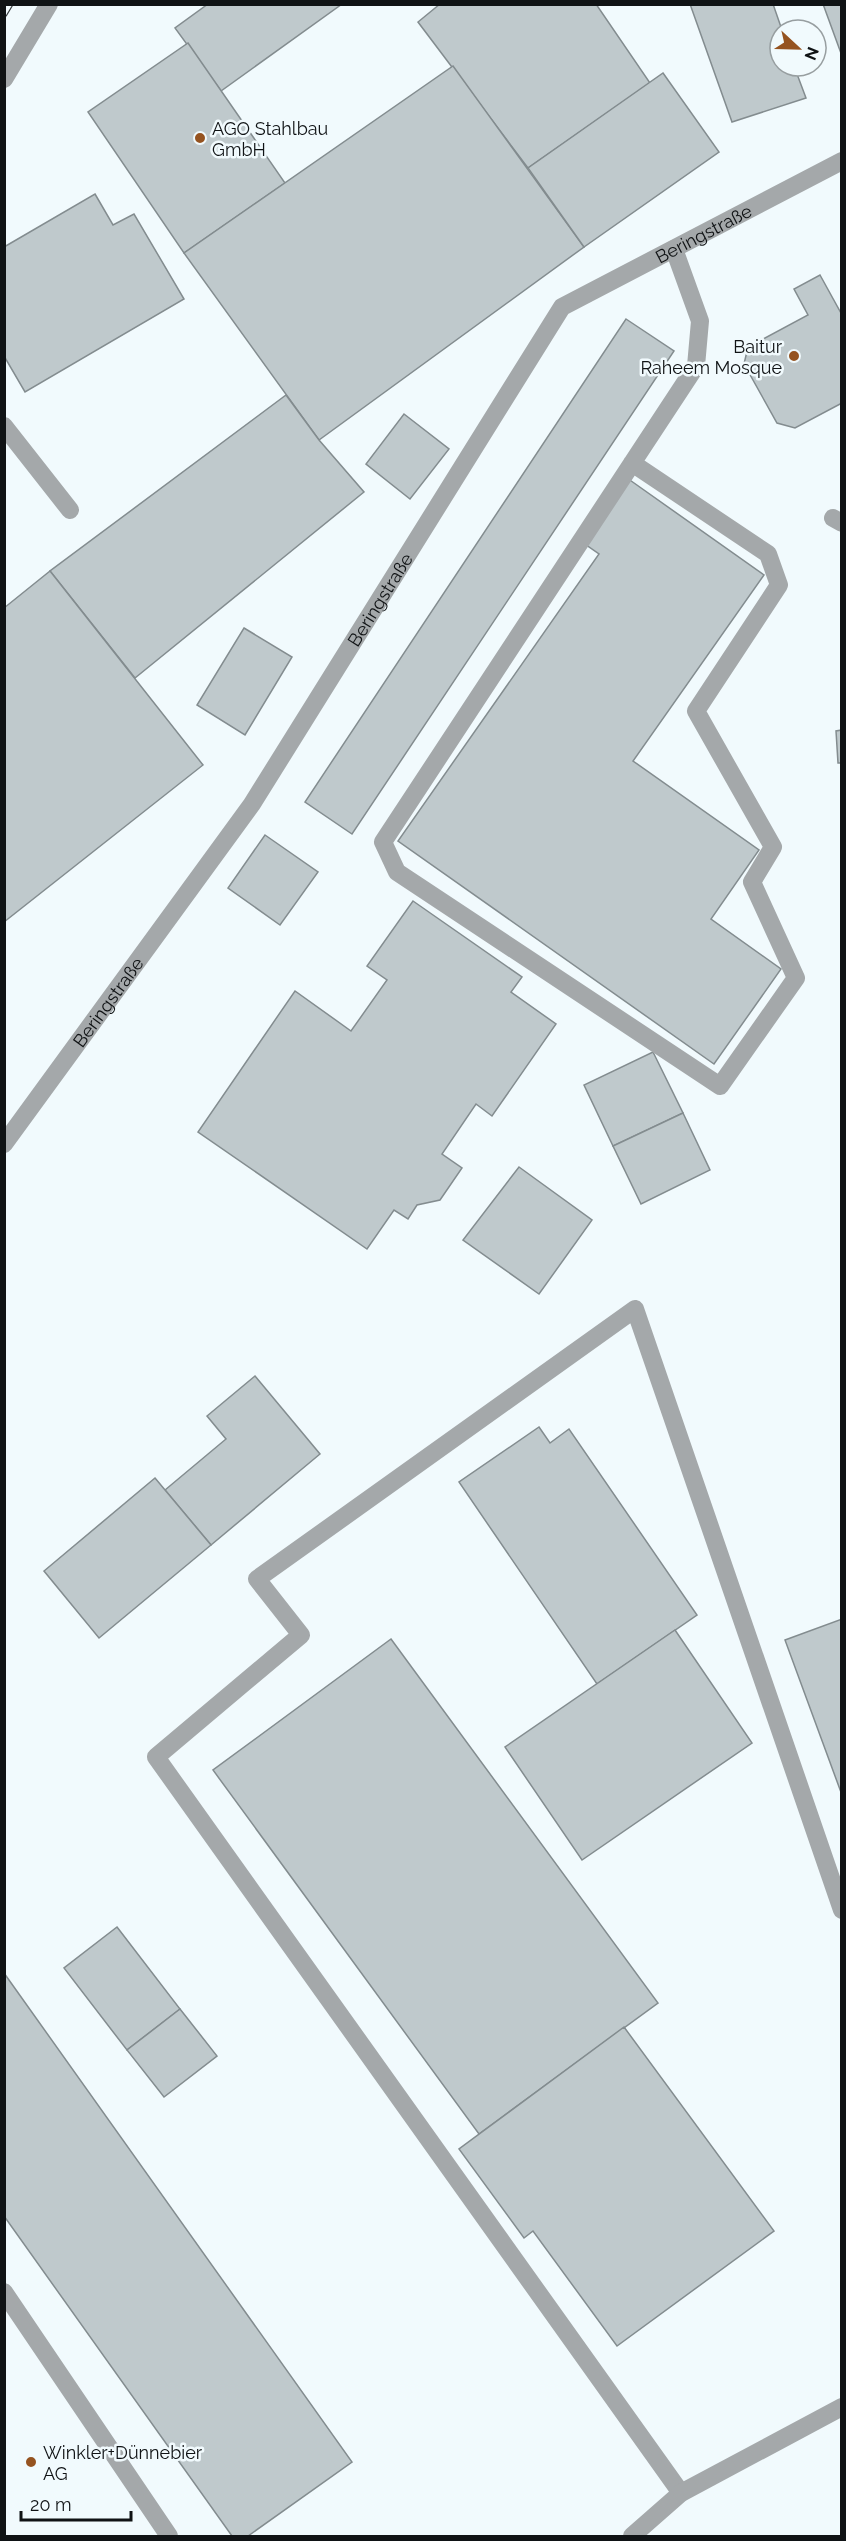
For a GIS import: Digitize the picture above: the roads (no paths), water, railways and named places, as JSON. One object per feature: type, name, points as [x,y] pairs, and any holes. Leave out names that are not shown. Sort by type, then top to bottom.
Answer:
[{"type":"street","points":[[4,79],[49,4]]},
{"type":"street","name":"Beringstraße","points":[[4,1144],[252,804],[562,307],[842,161]]},
{"type":"street","points":[[632,463],[768,554],[778,585],[696,711],[773,847],[752,882],[795,978],[720,1086],[396,872],[383,842],[632,463],[696,366],[700,321],[674,249]]},
{"type":"street","points":[[4,426],[70,510]]},
{"type":"street","points":[[681,2493],[156,1757],[301,1635],[257,1579],[636,1309],[842,1910]]},
{"type":"street","points":[[4,2292],[169,2536]]},
{"type":"street","points":[[632,2536],[681,2493],[842,2407]]},
{"type":"railway","points":[[4,14],[10,4]]},
{"type":"place","name":"AGO Stahlbau GmbH","points":[[200,138]]},
{"type":"place","name":"Baitur Raheem Mosque","points":[[794,356]]},
{"type":"place","name":"Winkler+Dünnebier AG","points":[[31,2462]]}]
